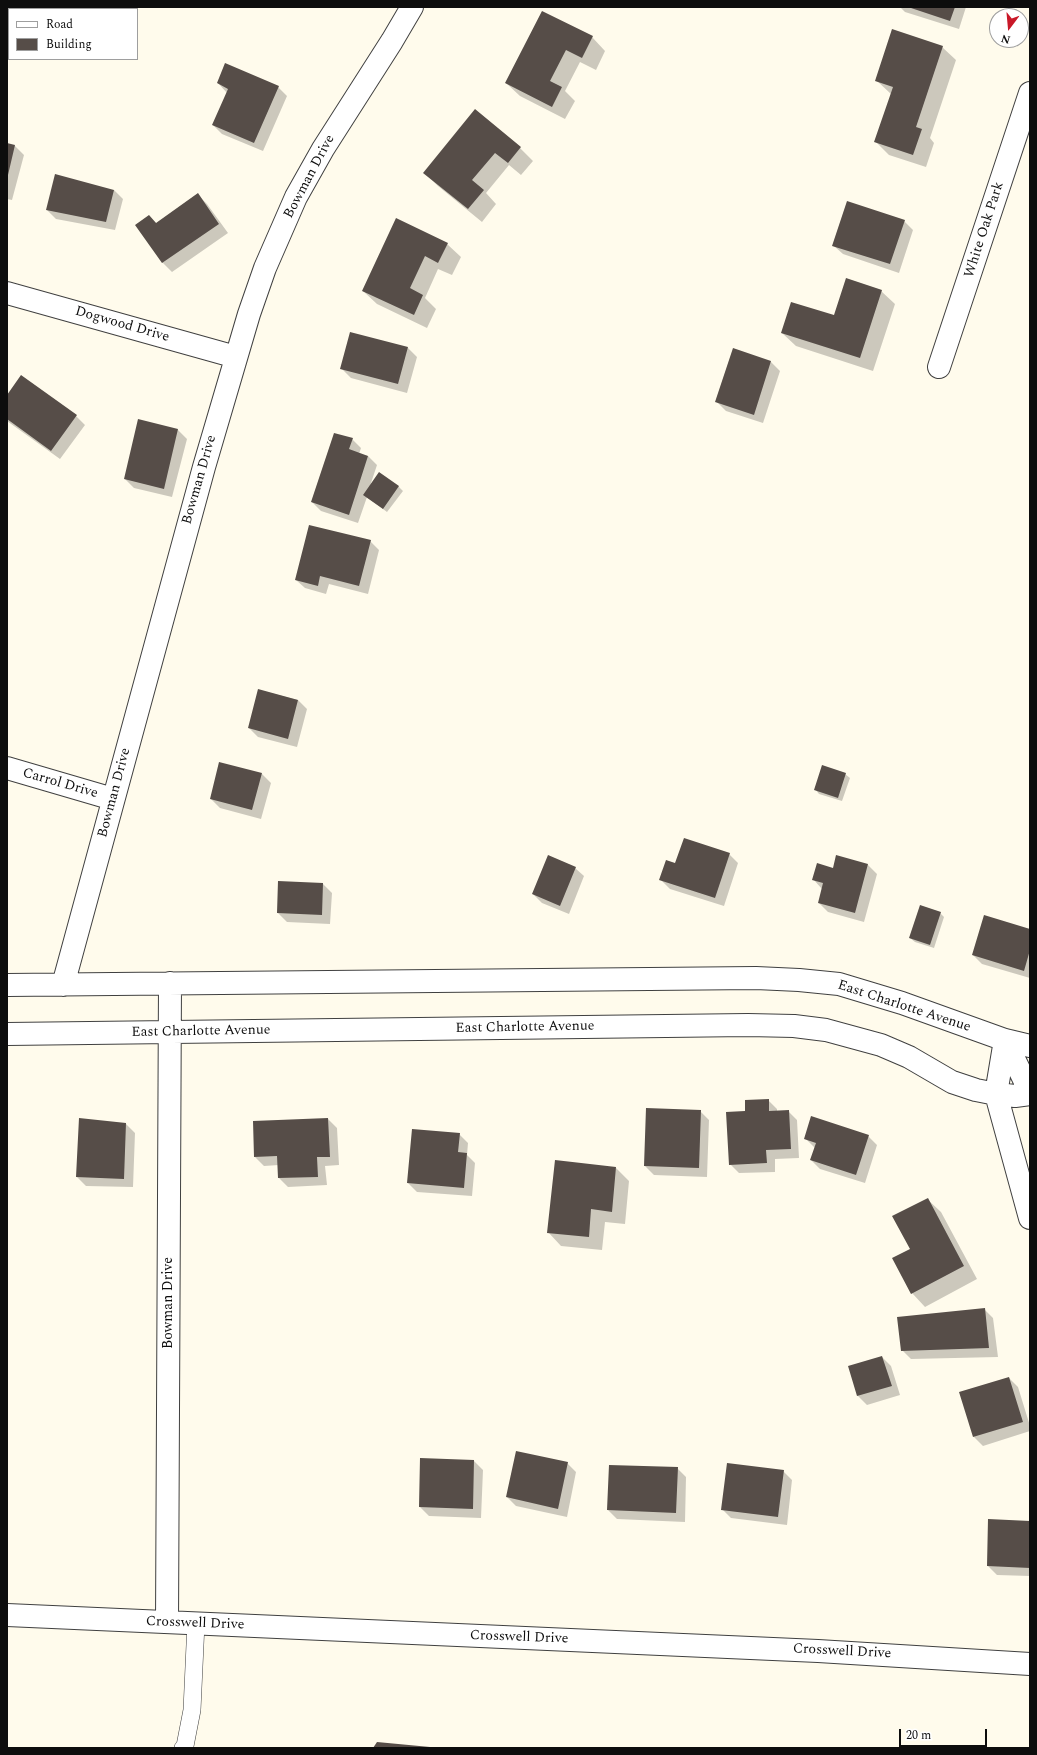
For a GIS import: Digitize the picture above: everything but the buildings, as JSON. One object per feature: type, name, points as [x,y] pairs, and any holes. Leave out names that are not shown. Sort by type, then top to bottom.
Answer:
[{"type":"street","name":"Bowman Drive","points":[[63,984],[204,467],[249,314],[265,268],[296,196],[323,149],[412,7]]},
{"type":"street","name":"White Oak Park","points":[[939,367],[1030,93]]},
{"type":"street","name":"Dogwood Drive","points":[[7,293],[236,357]]},
{"type":"street","name":"Carrol Drive","points":[[7,768],[113,799]]},
{"type":"street","name":"East Charlotte Avenue","points":[[7,985],[748,978],[799,980],[840,984],[902,1003],[1006,1040],[1030,1046]]},
{"type":"street","name":"Bowman Drive","points":[[167,1622],[170,983]]},
{"type":"street","name":"East Charlotte Avenue","points":[[7,1034],[748,1025],[794,1026],[826,1030],[881,1045],[908,1057],[952,1082],[976,1090],[1015,1096],[1030,1093]]},
{"type":"street","points":[[1006,1040],[1030,1093]]},
{"type":"street","points":[[1006,1040],[996,1094],[1030,1218]]},
{"type":"street","name":"Crosswell Drive","points":[[7,1615],[818,1651],[1030,1664]]},
{"type":"lane","points":[[183,1748],[185,1746],[192,1710],[196,1624]]}]
